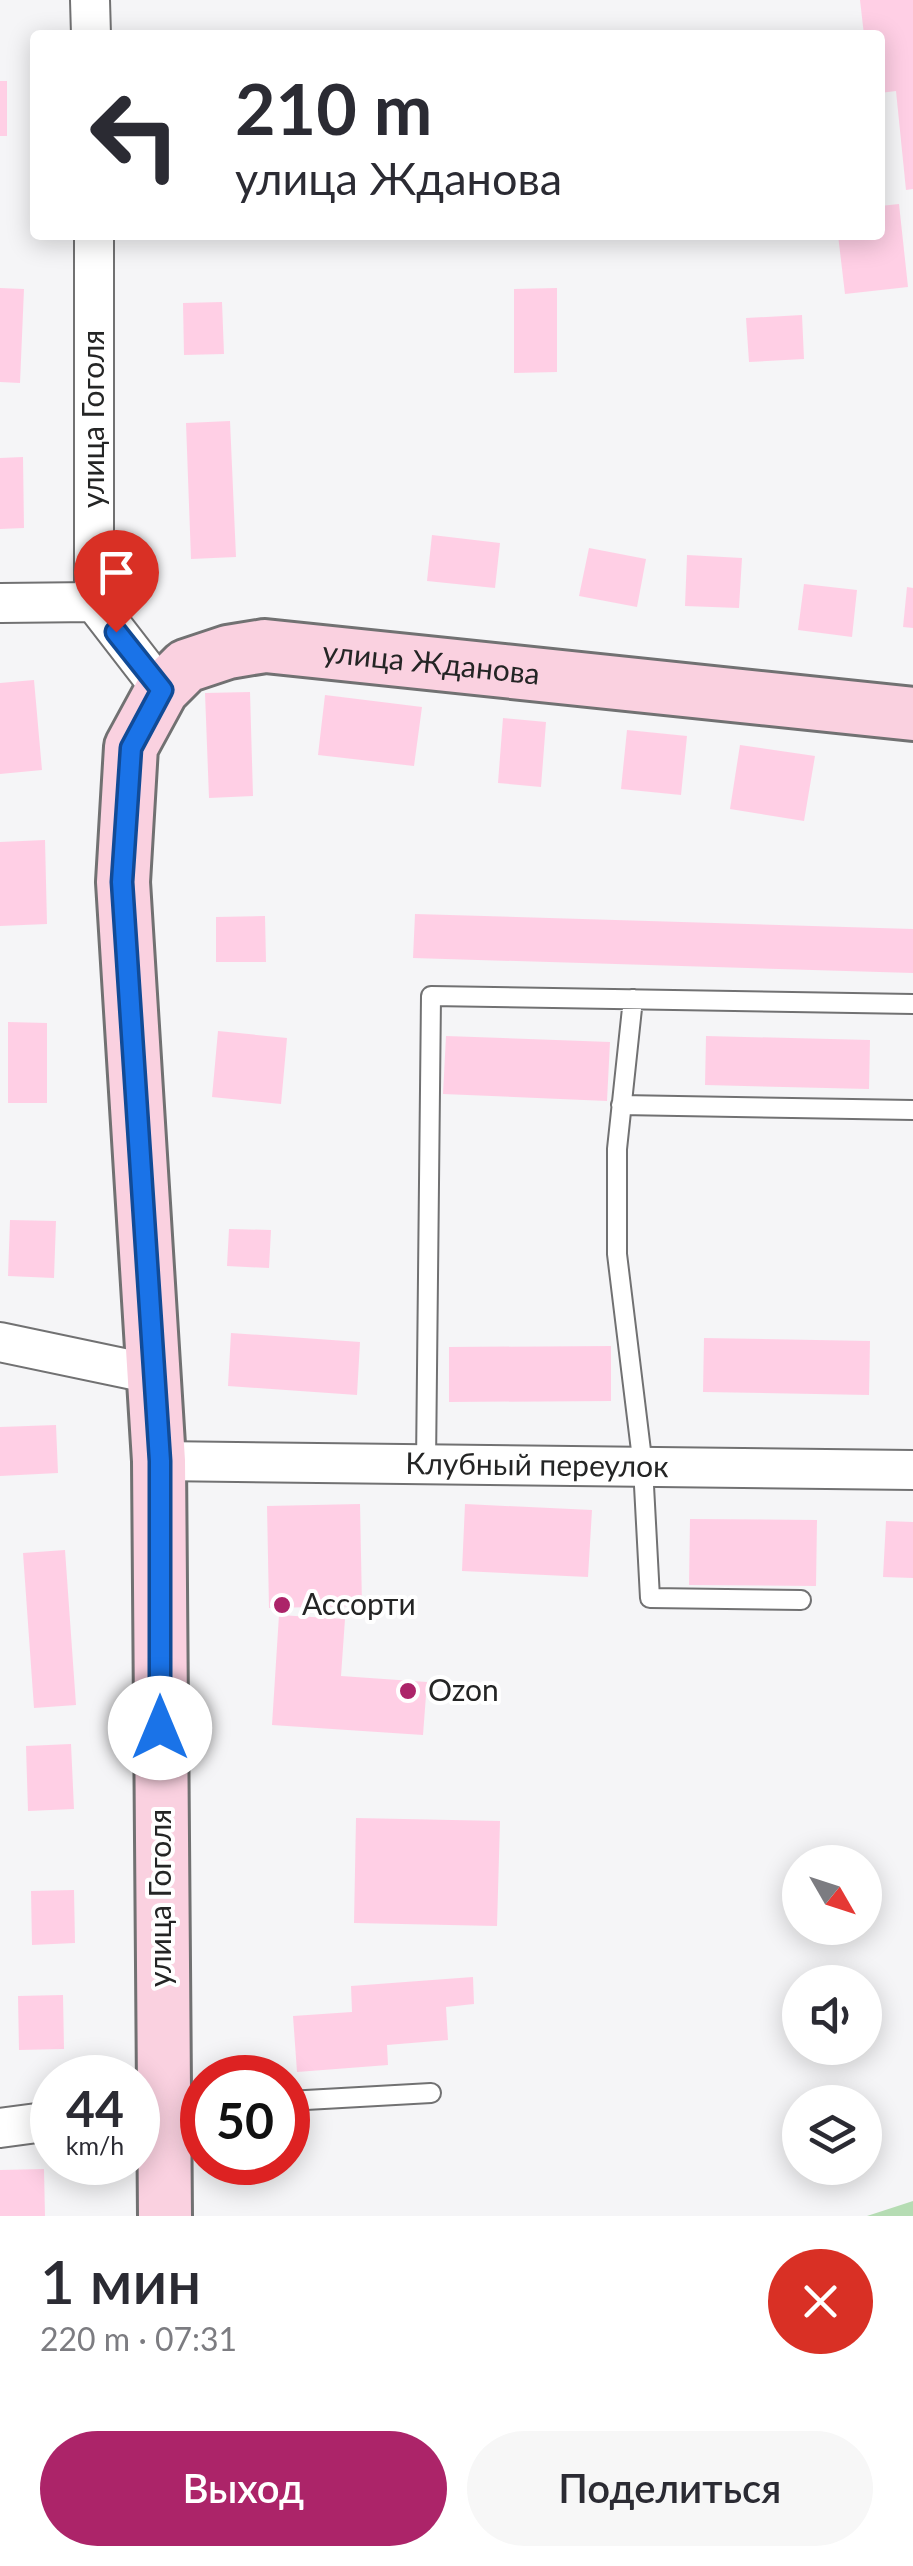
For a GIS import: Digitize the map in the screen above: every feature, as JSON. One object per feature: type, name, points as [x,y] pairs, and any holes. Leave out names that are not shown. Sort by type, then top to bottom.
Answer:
[{"type":"main road","name":"улица Жданова","points":[[162,690],[186,666],[228,652],[265,646],[913,714]]},
{"type":"main road","name":"улица Гоголя","points":[[162,690],[131,748],[122,882],[160,1461],[165,2216]]},
{"type":"street","points":[[90,0],[91,30]]},
{"type":"street","name":"улица Гоголя","points":[[94,240],[94,602]]},
{"type":"street","points":[[0,602],[94,602],[162,690]]},
{"type":"street","points":[[0,1342],[152,1374]]},
{"type":"street","name":"Клубный переулок","points":[[160,1461],[913,1470]]},
{"type":"street","points":[[0,2128],[30,2125]]},
{"type":"lane","points":[[426,1464],[430,996],[913,1004]]},
{"type":"lane","points":[[633,1000],[622,1105],[617,1254],[643,1467],[650,1598],[801,1600]]},
{"type":"lane","points":[[622,1105],[913,1110]]},
{"type":"lane","points":[[310,2100],[431,2093]]},
{"type":"green space","points":[[913,2201],[913,2216],[867,2216]]},
{"type":"building","points":[[860,0],[913,0],[913,189],[906,190],[896,91],[885,92],[885,30],[863,30]]},
{"type":"building","points":[[0,81],[7,81],[7,136],[0,136]]},
{"type":"building","points":[[899,204],[908,287],[845,294],[839,240],[885,240],[885,205]]},
{"type":"building","points":[[0,288],[24,289],[20,383],[0,382]]},
{"type":"building","points":[[557,288],[557,372],[514,373],[514,289]]},
{"type":"building","points":[[222,302],[224,354],[184,355],[183,303]]},
{"type":"building","points":[[802,315],[804,359],[749,362],[746,318]]},
{"type":"building","points":[[230,421],[236,557],[191,559],[186,423]]},
{"type":"building","points":[[23,457],[24,528],[0,529],[0,458]]},
{"type":"building","points":[[432,535],[500,543],[495,588],[427,581]]},
{"type":"building","points":[[589,548],[646,559],[637,607],[579,596]]},
{"type":"building","points":[[687,555],[742,558],[739,608],[685,606]]},
{"type":"building","points":[[804,584],[857,590],[852,637],[798,630]]},
{"type":"building","points":[[907,587],[913,588],[913,628],[903,627]]},
{"type":"building","points":[[34,680],[42,770],[0,774],[0,683]]},
{"type":"building","points":[[250,692],[253,796],[209,798],[205,693]]},
{"type":"building","points":[[325,695],[422,707],[414,766],[318,755]]},
{"type":"building","points":[[503,718],[546,722],[541,787],[498,783]]},
{"type":"building","points":[[627,730],[687,736],[681,795],[621,789]]},
{"type":"building","points":[[740,745],[815,756],[804,821],[730,809]]},
{"type":"building","points":[[45,840],[47,924],[0,926],[0,842]]},
{"type":"building","points":[[415,914],[913,929],[913,973],[413,958]]},
{"type":"building","points":[[265,916],[266,962],[216,962],[216,917]]},
{"type":"building","points":[[8,1022],[47,1023],[47,1103],[8,1103]]},
{"type":"building","points":[[218,1031],[287,1038],[281,1104],[212,1097]]},
{"type":"building","points":[[446,1036],[610,1042],[607,1101],[443,1094]]},
{"type":"building","points":[[706,1036],[870,1040],[869,1089],[705,1085]]},
{"type":"building","points":[[10,1220],[56,1221],[54,1278],[8,1276]]},
{"type":"building","points":[[229,1229],[271,1230],[269,1268],[227,1266]]},
{"type":"building","points":[[231,1333],[360,1342],[357,1395],[228,1386]]},
{"type":"building","points":[[704,1338],[870,1341],[869,1395],[703,1392]]},
{"type":"building","points":[[611,1346],[611,1401],[449,1402],[449,1347]]},
{"type":"building","points":[[56,1425],[58,1473],[0,1476],[0,1427]]},
{"type":"building","points":[[360,1504],[362,1606],[269,1608],[267,1506]]},
{"type":"building","points":[[465,1504],[592,1510],[588,1577],[462,1571]]},
{"type":"building","points":[[690,1519],[817,1520],[816,1586],[689,1585]]},
{"type":"building","points":[[886,1521],[913,1522],[913,1578],[883,1577]]},
{"type":"building","points":[[65,1550],[76,1705],[34,1708],[23,1553]]},
{"type":"building","points":[[279,1615],[345,1619],[341,1676],[427,1682],[423,1735],[272,1725]]},
{"type":"building","points":[[71,1744],[74,1809],[28,1811],[26,1746]]},
{"type":"building","points":[[356,1818],[500,1821],[497,1926],[354,1923]]},
{"type":"building","points":[[74,1890],[75,1943],[32,1945],[31,1891]]},
{"type":"building","points":[[473,1977],[474,2004],[446,2007],[448,2040],[387,2045],[388,2065],[310,2071],[310,2055],[296,2055],[293,2016],[352,2012],[351,1986]]},
{"type":"building","points":[[63,1995],[64,2049],[19,2050],[18,1996]]},
{"type":"building","points":[[30,2169],[30,2185],[44,2185],[45,2216],[0,2216],[0,2170]]},
{"type":"place","name":"Ассорти","points":[[282,1605]]},
{"type":"place","name":"Ozon","points":[[408,1691]]},
{"type":"route","points":[[116,632],[162,690],[131,748],[122,882],[160,1461],[160,1728]]}]
